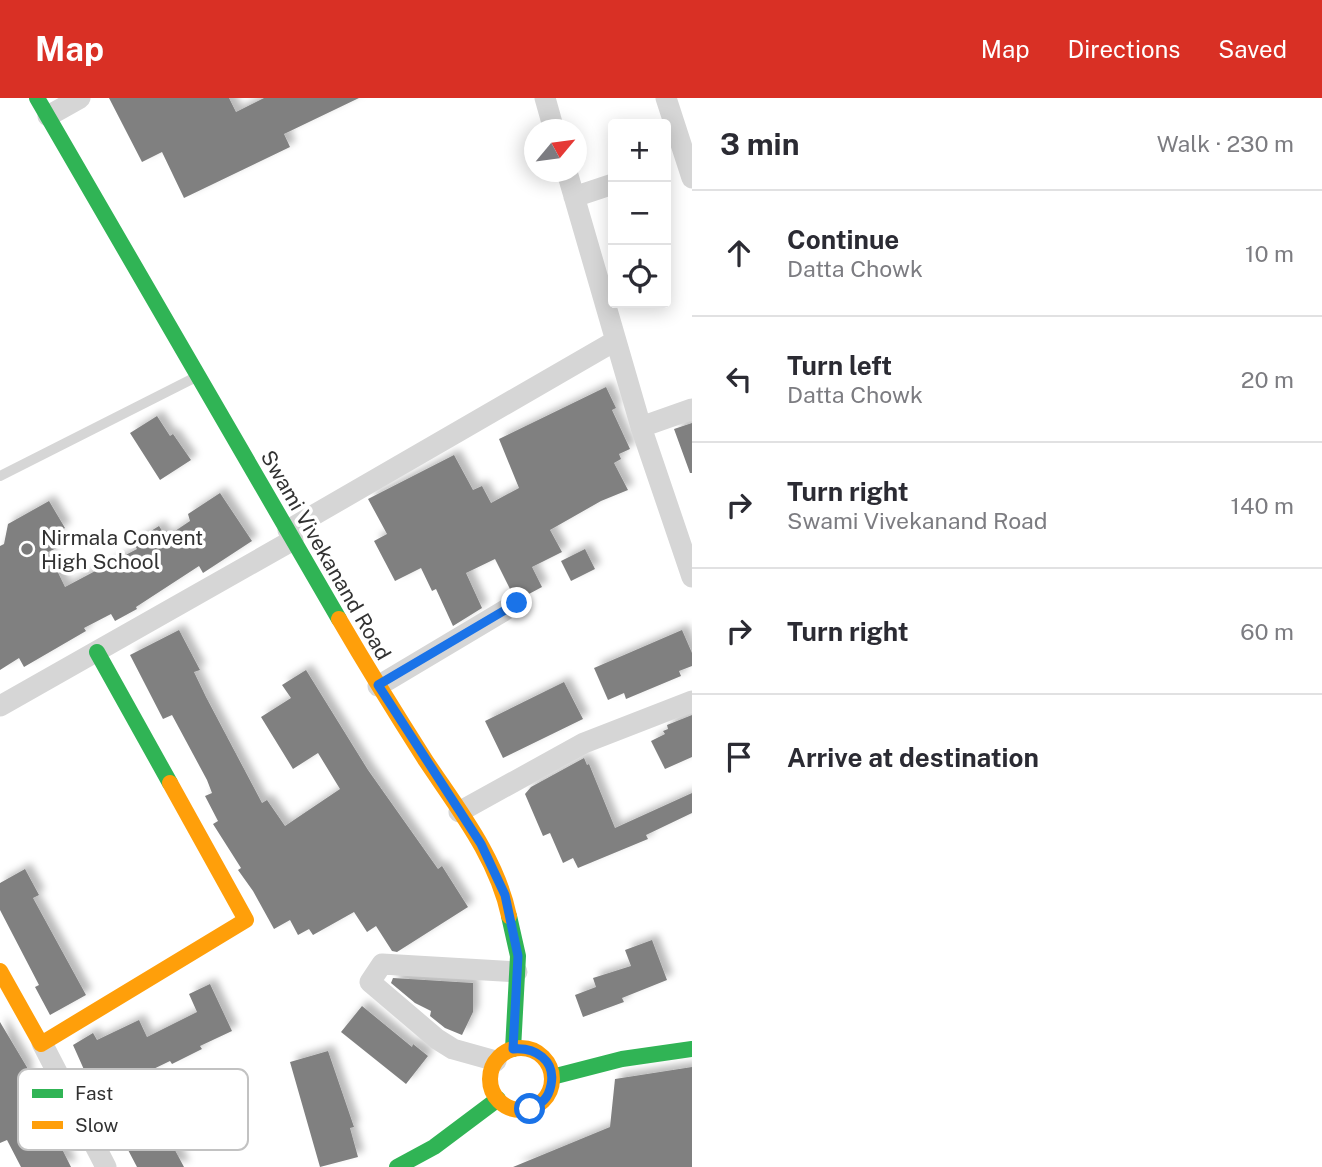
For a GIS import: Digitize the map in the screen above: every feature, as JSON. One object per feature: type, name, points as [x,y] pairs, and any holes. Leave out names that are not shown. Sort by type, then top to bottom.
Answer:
[{"type":"main road","name":"Swami Vivekanand Road","points":[[42,107],[378,685],[481,844],[505,895],[518,956],[504,1055]]},
{"type":"main road","points":[[0,971],[42,1044],[246,920],[97,652]]},
{"type":"main road","points":[[524,1048],[539,1053],[547,1061],[552,1077],[549,1093],[544,1101],[530,1109],[513,1109],[498,1099],[492,1090],[490,1079],[504,1055],[524,1048]]},
{"type":"main road","points":[[552,1077],[622,1059],[692,1049]]},
{"type":"main road","points":[[397,1167],[434,1147],[498,1099]]},
{"type":"street","points":[[42,107],[80,98]]},
{"type":"street","points":[[545,98],[551,119]]},
{"type":"street","points":[[666,98],[681,169]]},
{"type":"street","points":[[569,182],[641,427],[684,526],[692,577]]},
{"type":"street","points":[[574,197],[608,186]]},
{"type":"street","points":[[0,706],[97,652],[615,341]]},
{"type":"street","points":[[641,427],[692,409]]},
{"type":"street","points":[[378,685],[517,603]]},
{"type":"street","points":[[459,812],[584,743],[692,701]]},
{"type":"street","points":[[504,1055],[453,1049],[437,1039],[370,982],[382,964],[517,972]]},
{"type":"street","points":[[42,1044],[55,1069]]},
{"type":"street","points":[[97,1150],[106,1167]]},
{"type":"lane","points":[[0,476],[198,376]]},
{"type":"building","points":[[109,98],[229,98],[236,112],[264,98],[359,98],[284,134],[290,147],[184,198],[162,152],[142,162]]},
{"type":"building","points":[[606,387],[616,408],[612,410],[630,449],[619,454],[621,459],[614,463],[628,490],[601,501],[550,530],[562,552],[532,567],[542,587],[527,595],[517,590],[511,591],[495,559],[466,573],[482,608],[453,626],[436,589],[432,591],[421,568],[395,581],[374,541],[387,534],[368,499],[454,455],[473,490],[482,486],[491,503],[519,488],[499,439]]},
{"type":"building","points":[[157,416],[191,460],[160,480],[130,433]]},
{"type":"building","points":[[692,423],[692,473],[690,473],[674,429]]},
{"type":"building","points":[[220,493],[252,541],[203,573],[199,566],[115,621],[111,614],[24,667],[19,658],[0,670],[0,546],[4,544],[8,524],[49,501],[65,528],[55,534],[61,546],[48,552],[65,587],[137,549],[133,542],[159,526],[166,537],[190,521],[188,514]]},
{"type":"building","points":[[585,549],[595,569],[571,581],[561,561]]},
{"type":"building","points":[[179,630],[200,670],[194,672],[262,803],[267,800],[285,826],[340,789],[318,753],[293,769],[261,717],[291,698],[282,685],[306,670],[368,770],[438,869],[442,866],[468,907],[397,952],[392,951],[376,926],[367,932],[354,912],[313,935],[309,929],[298,935],[290,920],[274,929],[238,870],[241,868],[213,824],[218,821],[205,796],[212,793],[207,780],[172,715],[163,719],[130,655]]},
{"type":"building","points":[[682,630],[692,653],[692,666],[679,671],[681,676],[626,699],[624,693],[608,700],[594,668]]},
{"type":"building","points":[[564,682],[583,719],[503,758],[485,721]]},
{"type":"building","points":[[692,715],[692,757],[665,769],[651,741],[665,734],[663,731],[668,729],[667,725]]},
{"type":"building","points":[[584,758],[587,765],[589,764],[615,828],[692,793],[692,813],[646,835],[648,839],[578,868],[573,858],[563,863],[550,833],[543,836],[525,794],[531,787]]},
{"type":"building","points":[[25,869],[39,895],[33,898],[86,995],[50,1015],[35,987],[39,985],[0,910],[0,883]]},
{"type":"building","points":[[652,940],[667,980],[622,998],[624,1002],[583,1017],[575,995],[596,987],[593,978],[631,966],[625,950]]},
{"type":"building","points":[[393,978],[473,983],[473,1012],[462,1035],[445,1028],[430,1016],[431,1011],[415,1003],[391,983]]},
{"type":"building","points":[[210,984],[232,1031],[200,1046],[202,1049],[172,1064],[170,1061],[153,1069],[84,1069],[73,1045],[93,1033],[97,1040],[139,1020],[147,1037],[197,1012],[189,994]]},
{"type":"building","points":[[362,1006],[412,1047],[413,1044],[428,1056],[406,1084],[341,1032]]},
{"type":"building","points":[[0,1022],[28,1069],[18,1069],[18,1150],[62,1150],[71,1167],[21,1167],[7,1140],[0,1143]]},
{"type":"building","points":[[328,1051],[354,1127],[350,1128],[358,1157],[320,1167],[290,1062]]},
{"type":"building","points":[[692,1067],[692,1167],[513,1167],[610,1127],[615,1079]]},
{"type":"building","points":[[128,1150],[175,1150],[184,1167],[137,1167]]},
{"type":"traffic: fast","points":[[37,98],[339,619]]},
{"type":"traffic: fast","points":[[97,652],[170,783]]},
{"type":"traffic: fast","points":[[509,916],[518,956],[513,1049]]},
{"type":"traffic: fast","points":[[552,1077],[622,1059],[692,1049]]},
{"type":"traffic: fast","points":[[397,1167],[434,1147],[498,1099]]},
{"type":"traffic: slow","points":[[339,619],[486,854],[509,916]]},
{"type":"traffic: slow","points":[[0,971],[41,1044],[246,920],[170,783]]},
{"type":"traffic: slow","points":[[521,1048],[543,1057],[552,1079],[543,1101],[521,1110],[499,1101],[490,1079],[499,1057],[521,1048]]},
{"type":"place","name":"Nirmala Convent High School","points":[[27,549]]},
{"type":"route","points":[[517,603],[378,685],[481,844],[505,895],[518,956],[513,1049],[524,1048],[539,1053],[547,1061],[552,1077],[549,1093],[544,1101],[530,1109]]}]
